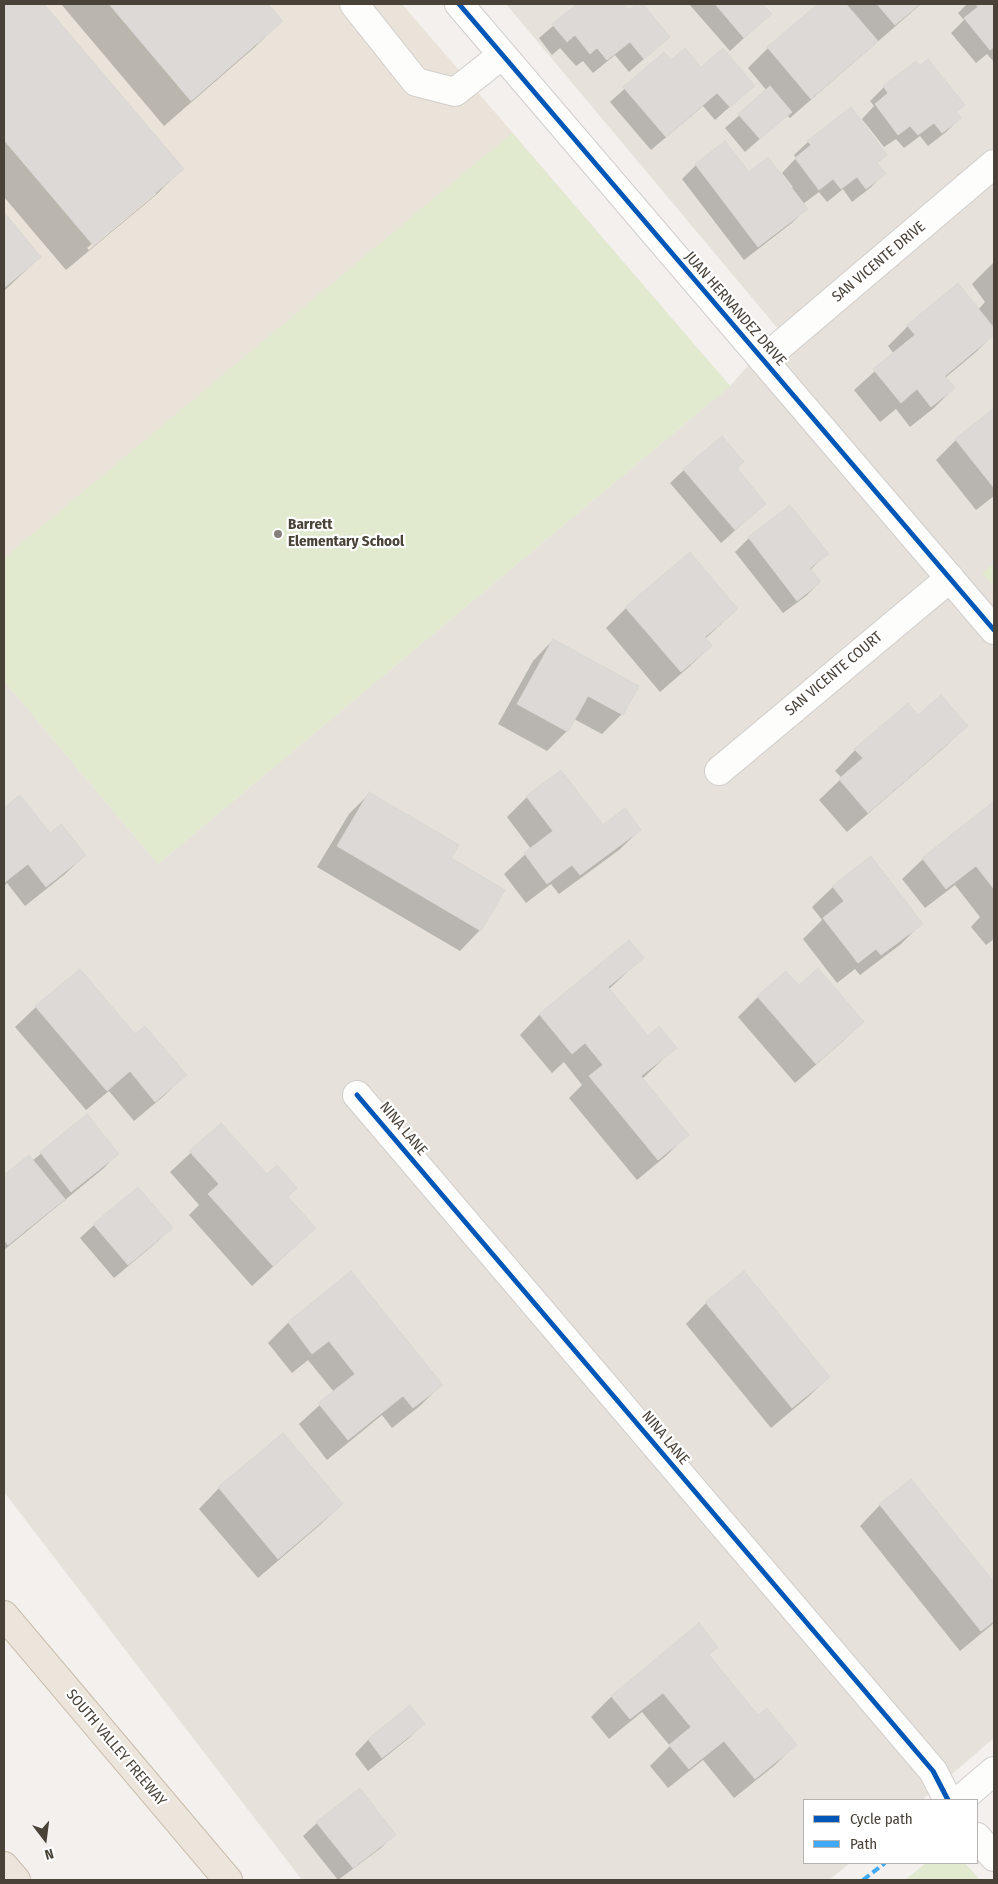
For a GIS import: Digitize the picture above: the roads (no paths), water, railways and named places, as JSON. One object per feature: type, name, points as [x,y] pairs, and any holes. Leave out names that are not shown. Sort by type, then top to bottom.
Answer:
[{"type":"highway","name":"SOUTH VALLEY FREEWAY","points":[[4,1615],[228,1880]]},
{"type":"highway","points":[[4,1866],[16,1880]]},
{"type":"street","points":[[354,4],[416,82],[455,92],[502,55]]},
{"type":"street","name":"JUAN HERNANDEZ DRIVE","points":[[459,4],[994,630]]},
{"type":"street","name":"SAN VICENTE DRIVE","points":[[763,360],[994,164]]},
{"type":"street","name":"SAN VICENTE COURT","points":[[719,771],[950,578]]},
{"type":"street","name":"NINA LANE","points":[[357,1095],[933,1771],[947,1799]]},
{"type":"street","points":[[961,1799],[994,1771]]},
{"type":"street","points":[[978,1838],[994,1857]]},
{"type":"place","name":"Barrett Elementary School","points":[[278,534]]}]
